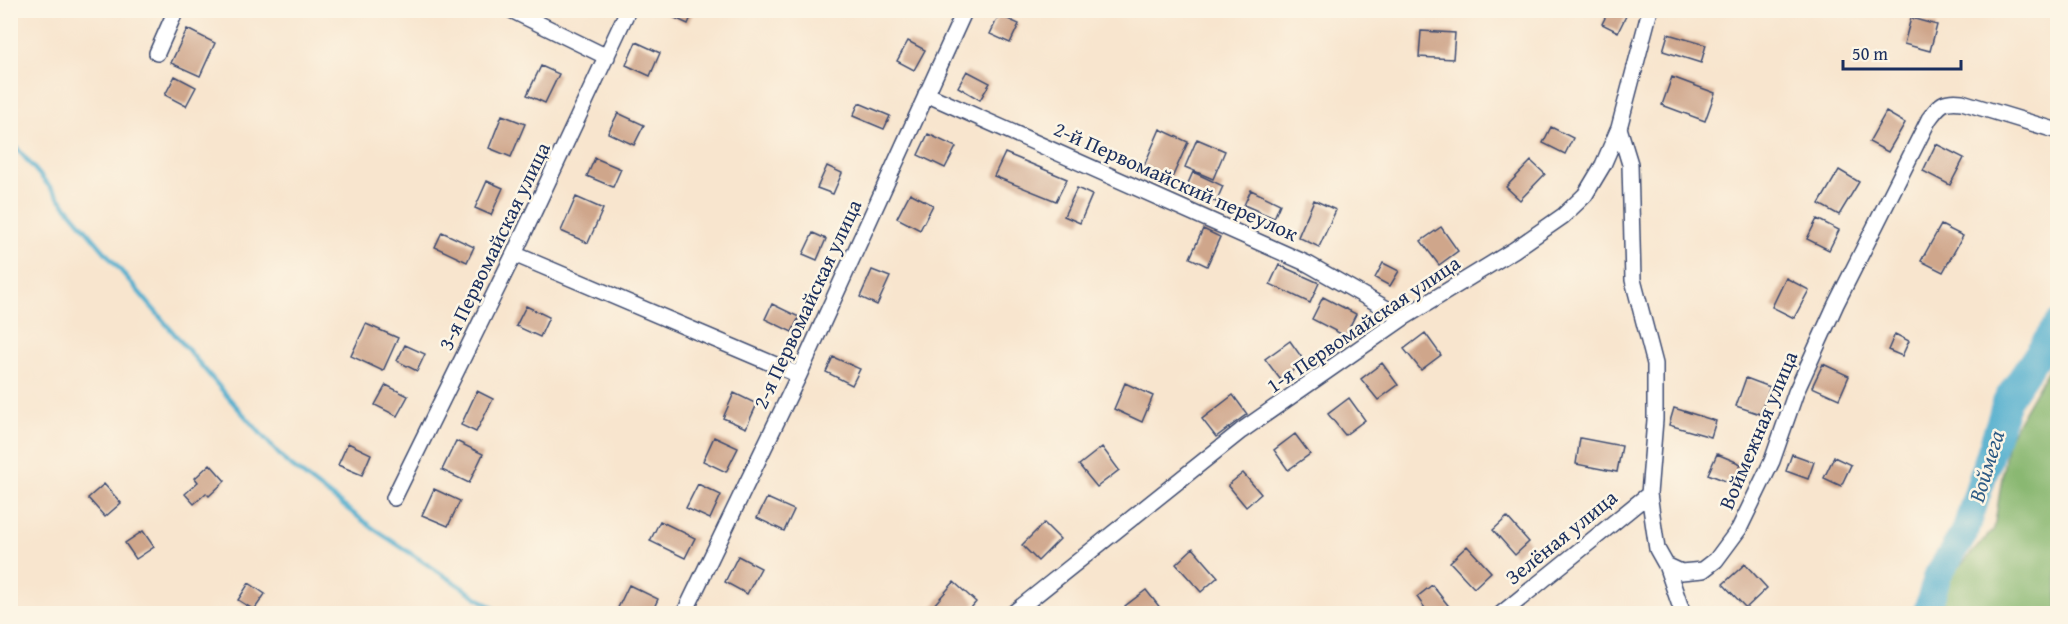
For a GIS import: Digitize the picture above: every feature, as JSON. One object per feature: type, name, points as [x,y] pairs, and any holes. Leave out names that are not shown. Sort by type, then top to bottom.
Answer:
[{"type":"street","points":[[157,53],[176,10]]},
{"type":"street","points":[[511,10],[607,57]]},
{"type":"street","name":"3-я Первомайская улица","points":[[394,498],[514,254],[628,10]]},
{"type":"street","name":"2-я Первомайская улица","points":[[684,614],[799,375],[965,10]]},
{"type":"street","name":"1-я Первомайская улица","points":[[1012,614],[1241,431],[1403,318],[1514,250],[1563,216],[1585,195],[1603,165],[1619,128],[1650,10]]},
{"type":"street","name":"2-й Первомайский переулок","points":[[926,94],[1308,264],[1403,318]]},
{"type":"street","name":"Воймежная улица","points":[[1666,565],[1682,572],[1703,570],[1716,560],[1739,529],[1772,461],[1796,392],[1836,304],[1929,119],[1938,106],[1949,101],[1962,102],[2058,131]]},
{"type":"street","points":[[1619,128],[1630,164],[1632,280],[1655,364],[1655,420],[1649,494],[1657,549],[1666,565],[1683,614]]},
{"type":"street","points":[[514,254],[799,375]]},
{"type":"street","name":"Зелёная улица","points":[[1501,614],[1649,494]]},
{"type":"green space","points":[[2057,354],[2057,613],[1935,613],[1948,579],[1994,529],[2008,439]]},
{"type":"building","points":[[665,10],[694,10],[688,24],[664,13]]},
{"type":"building","points":[[920,10],[942,10],[938,19]]},
{"type":"building","points":[[1609,10],[1629,10],[1618,32],[1602,24]]},
{"type":"building","points":[[999,15],[1019,24],[1010,43],[990,34]]},
{"type":"building","points":[[1911,18],[1937,25],[1930,51],[1904,44]]},
{"type":"building","points":[[187,29],[215,43],[200,76],[171,63]]},
{"type":"building","points":[[1421,31],[1455,33],[1453,59],[1419,57]]},
{"type":"building","points":[[1668,34],[1706,45],[1701,63],[1663,51]]},
{"type":"building","points":[[908,41],[925,50],[914,70],[897,61]]},
{"type":"building","points":[[636,42],[660,53],[650,76],[626,65]]},
{"type":"building","points":[[541,66],[559,74],[545,103],[527,95]]},
{"type":"building","points":[[967,71],[990,83],[980,100],[958,87]]},
{"type":"building","points":[[175,76],[196,87],[186,106],[165,95]]},
{"type":"building","points":[[1672,77],[1715,93],[1705,121],[1662,105]]},
{"type":"building","points":[[859,103],[890,116],[884,129],[853,116]]},
{"type":"building","points":[[1886,112],[1905,123],[1888,152],[1869,142]]},
{"type":"building","points":[[618,113],[644,125],[634,145],[608,133]]},
{"type":"building","points":[[502,115],[525,124],[511,157],[489,148]]},
{"type":"building","points":[[1551,127],[1573,138],[1565,154],[1543,143]]},
{"type":"building","points":[[1160,129],[1188,142],[1171,180],[1143,168]]},
{"type":"building","points":[[928,134],[956,147],[945,168],[918,155]]},
{"type":"building","points":[[1197,139],[1225,151],[1213,179],[1185,167]]},
{"type":"building","points":[[1936,144],[1964,158],[1950,185],[1923,171]]},
{"type":"building","points":[[1005,153],[1067,179],[1056,201],[994,176]]},
{"type":"building","points":[[595,158],[621,169],[613,187],[587,176]]},
{"type":"building","points":[[1531,161],[1545,174],[1520,200],[1506,187]]},
{"type":"building","points":[[827,166],[842,173],[833,194],[817,188]]},
{"type":"building","points":[[1839,170],[1859,182],[1839,215],[1819,204]]},
{"type":"building","points":[[1193,172],[1223,186],[1216,202],[1186,188]]},
{"type":"building","points":[[487,181],[503,188],[491,215],[475,208]]},
{"type":"building","points":[[1077,188],[1092,195],[1080,223],[1064,216]]},
{"type":"building","points":[[1251,190],[1280,204],[1274,218],[1244,205]]},
{"type":"building","points":[[910,193],[933,205],[920,230],[897,218]]},
{"type":"building","points":[[576,197],[603,209],[588,243],[561,231]]},
{"type":"building","points":[[1314,200],[1336,210],[1319,247],[1298,237]]},
{"type":"building","points":[[1817,219],[1839,230],[1829,250],[1807,239]]},
{"type":"building","points":[[1941,225],[1963,236],[1943,272],[1921,261]]},
{"type":"building","points":[[1441,227],[1458,251],[1439,265],[1421,241]]},
{"type":"building","points":[[1203,229],[1220,237],[1207,266],[1190,258]]},
{"type":"building","points":[[442,232],[474,247],[467,262],[435,247]]},
{"type":"building","points":[[813,233],[826,239],[817,260],[803,254]]},
{"type":"building","points":[[1383,263],[1399,271],[1390,286],[1375,278]]},
{"type":"building","points":[[1279,265],[1319,283],[1310,303],[1270,284]]},
{"type":"building","points":[[872,270],[890,277],[877,305],[860,297]]},
{"type":"building","points":[[1786,278],[1809,290],[1794,318],[1772,307]]},
{"type":"building","points":[[1323,297],[1356,314],[1345,336],[1312,319]]},
{"type":"building","points":[[772,304],[799,317],[792,332],[765,319]]},
{"type":"building","points":[[526,306],[549,317],[540,337],[516,326]]},
{"type":"building","points":[[366,324],[398,338],[383,371],[351,356]]},
{"type":"building","points":[[1425,333],[1441,355],[1421,370],[1404,349]]},
{"type":"building","points":[[1895,334],[1909,341],[1902,356],[1888,350]]},
{"type":"building","points":[[1290,341],[1305,362],[1280,379],[1265,359]]},
{"type":"building","points":[[405,345],[425,354],[417,371],[397,361]]},
{"type":"building","points":[[833,357],[860,369],[852,385],[826,372]]},
{"type":"building","points":[[1382,363],[1398,385],[1378,400],[1361,379]]},
{"type":"building","points":[[1823,364],[1849,376],[1839,399],[1812,387]]},
{"type":"building","points":[[1746,378],[1770,387],[1760,414],[1736,406]]},
{"type":"building","points":[[1125,383],[1153,396],[1142,422],[1114,409]]},
{"type":"building","points":[[386,385],[408,396],[397,416],[375,405]]},
{"type":"building","points":[[477,391],[493,399],[476,432],[461,425]]},
{"type":"building","points":[[734,393],[757,404],[746,428],[723,418]]},
{"type":"building","points":[[1233,395],[1247,414],[1216,437],[1202,419]]},
{"type":"building","points":[[1349,398],[1365,420],[1345,435],[1328,414]]},
{"type":"building","points":[[1674,408],[1716,421],[1711,437],[1669,425]]},
{"type":"building","points":[[1295,434],[1310,454],[1288,470],[1274,450]]},
{"type":"building","points":[[714,437],[738,448],[726,472],[703,461]]},
{"type":"building","points":[[1580,438],[1622,446],[1617,472],[1576,464]]},
{"type":"building","points":[[456,441],[483,454],[469,483],[442,470]]},
{"type":"building","points":[[348,443],[371,454],[362,475],[338,465]]},
{"type":"building","points":[[1102,447],[1119,470],[1097,487],[1079,465]]},
{"type":"building","points":[[1717,454],[1741,464],[1733,484],[1708,474]]},
{"type":"building","points":[[1792,454],[1814,462],[1808,479],[1786,471]]},
{"type":"building","points":[[1834,457],[1851,465],[1841,486],[1824,478]]},
{"type":"building","points":[[210,464],[225,481],[209,496],[206,493],[194,504],[185,494],[198,482],[195,478]]},
{"type":"building","points":[[1243,473],[1261,494],[1246,507],[1228,485]]},
{"type":"building","points":[[104,484],[121,503],[105,517],[88,498]]},
{"type":"building","points":[[698,484],[721,495],[710,519],[686,508]]},
{"type":"building","points":[[434,489],[460,501],[448,526],[422,515]]},
{"type":"building","points":[[767,498],[794,510],[784,531],[757,518]]},
{"type":"building","points":[[1507,517],[1529,542],[1515,555],[1493,530]]},
{"type":"building","points":[[660,521],[695,538],[685,558],[650,541]]},
{"type":"building","points":[[1044,523],[1060,539],[1038,561],[1022,545]]},
{"type":"building","points":[[143,531],[154,547],[136,559],[125,543]]},
{"type":"building","points":[[1467,546],[1491,572],[1474,588],[1450,562]]},
{"type":"building","points":[[1193,548],[1218,577],[1201,592],[1176,564]]},
{"type":"building","points":[[738,556],[761,568],[747,594],[725,582]]},
{"type":"building","points":[[1745,564],[1767,588],[1746,608],[1723,584]]},
{"type":"building","points":[[954,582],[976,602],[966,614],[926,614]]},
{"type":"building","points":[[249,583],[265,594],[254,610],[238,600]]},
{"type":"building","points":[[629,585],[658,599],[651,614],[615,614]]},
{"type":"building","points":[[1432,585],[1451,609],[1445,614],[1429,614],[1417,597]]},
{"type":"building","points":[[1146,590],[1165,614],[1131,614],[1125,606]]},
{"type":"waterway","points":[[10,140],[286,462],[374,529],[502,614]]},
{"type":"waterway","name":"Воймега","points":[[1926,614],[1938,575],[1965,532],[2007,400],[2058,324]]}]
